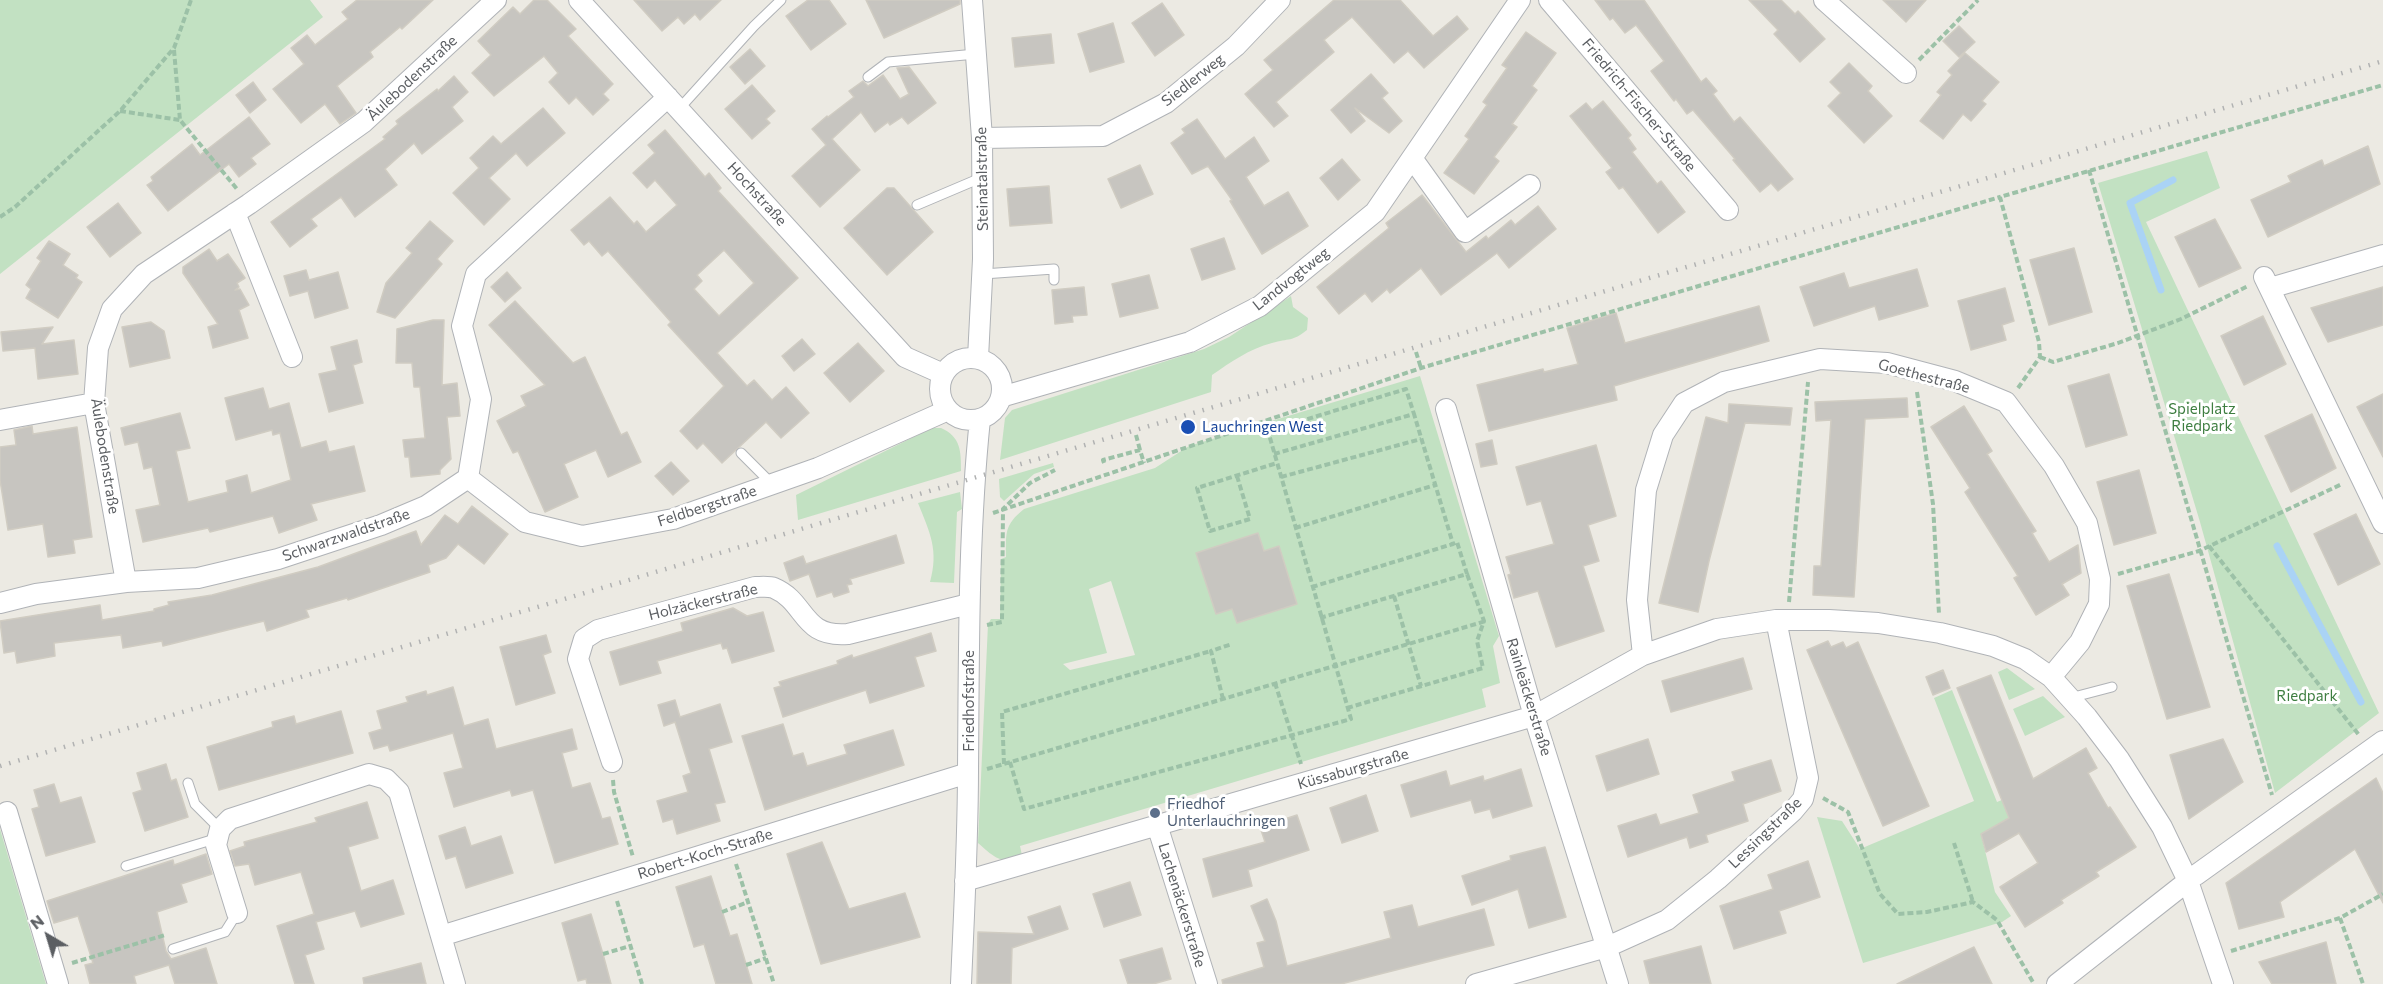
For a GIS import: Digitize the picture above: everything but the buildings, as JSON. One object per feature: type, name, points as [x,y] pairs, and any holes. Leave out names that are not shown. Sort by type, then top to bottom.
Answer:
[{"type":"street","name":"Äulebodenstraße","points":[[126,582],[94,403],[98,348],[112,309],[144,274],[242,209],[364,123],[496,0]]},
{"type":"street","name":"Hochstraße","points":[[579,0],[905,357],[943,374]]},
{"type":"street","name":"Steinatalstraße","points":[[972,0],[983,177],[983,274],[978,358]]},
{"type":"street","name":"Siedlerweg","points":[[982,138],[1103,136],[1166,103],[1236,46],[1280,0]]},
{"type":"street","name":"Landvogtweg","points":[[1001,397],[1190,342],[1260,306],[1375,212],[1520,0]]},
{"type":"street","name":"Friedrich-Fischer-Straße","points":[[1549,0],[1728,210]]},
{"type":"street","points":[[1824,0],[1906,74]]},
{"type":"street","points":[[468,478],[482,399],[462,326],[476,274],[674,103]]},
{"type":"street","points":[[1412,158],[1465,232],[1530,185]]},
{"type":"street","points":[[242,209],[292,357]]},
{"type":"street","points":[[2383,255],[2267,283],[2383,523]]},
{"type":"street","points":[[978,358],[995,368],[1000,377],[1001,397],[990,414],[980,418],[963,419],[948,410],[940,393],[943,374],[958,360],[978,358]]},
{"type":"street","name":"Goethestraße","points":[[1643,655],[1637,600],[1646,489],[1663,435],[1684,403],[1724,382],[1820,359],[1887,363],[1955,381],[2006,402]]},
{"type":"street","points":[[2006,402],[2054,466],[2086,523],[2100,579],[2099,604],[2080,642],[2052,677]]},
{"type":"street","points":[[0,420],[94,403]]},
{"type":"street","name":"Rainleäckerstraße","points":[[1446,409],[1534,716],[1618,984]]},
{"type":"street","name":"Feldbergstraße","points":[[468,478],[525,522],[582,536],[673,519],[818,468],[948,410]]},
{"type":"street","name":"Friedhofstraße","points":[[961,984],[968,773],[969,604],[974,478],[980,418]]},
{"type":"street","name":"Schwarzwaldstraße","points":[[0,603],[36,594],[126,582],[198,578],[278,559],[381,525],[426,506],[468,478]]},
{"type":"street","name":"Holzäckerstraße","points":[[612,762],[578,658],[584,639],[598,630],[755,587],[773,587],[785,596],[815,628],[832,635],[848,634],[969,604]]},
{"type":"street","name":"Küssaburgstraße","points":[[965,881],[1534,716],[1643,655],[1717,629],[1781,620],[1878,623],[1940,633],[1993,646],[2025,659],[2052,677],[2119,759],[2192,878],[2223,984]]},
{"type":"street","name":"Lessingstraße","points":[[1476,984],[1607,947],[1666,920],[1718,879],[1793,811],[1803,799],[1808,778],[1781,620]]},
{"type":"street","points":[[2057,984],[2192,878],[2380,744]]},
{"type":"street","name":"Robert-Koch-Straße","points":[[441,936],[968,773]]},
{"type":"street","points":[[237,913],[216,844],[219,834],[230,819],[369,774],[386,779],[399,792],[456,984]]},
{"type":"street","points":[[7,812],[56,976]]},
{"type":"street","name":"Lachenäckerstraße","points":[[1157,825],[1207,984]]},
{"type":"lane","points":[[674,103],[781,0]]},
{"type":"lane","points":[[868,77],[888,62],[976,54]]},
{"type":"lane","points":[[917,205],[983,177]]},
{"type":"lane","points":[[983,274],[1054,270],[1054,280]]},
{"type":"lane","points":[[741,453],[772,484]]},
{"type":"lane","points":[[2070,698],[2112,687]]},
{"type":"lane","points":[[126,867],[219,834],[195,804],[188,783]]},
{"type":"lane","points":[[173,949],[225,932],[237,913]]},
{"type":"path","points":[[0,216],[15,207],[120,111],[174,48],[191,0]]},
{"type":"path","points":[[1906,74],[1978,0]]},
{"type":"path","points":[[174,48],[180,120],[242,209]]},
{"type":"path","points":[[973,520],[1144,463],[1188,445],[1421,368],[2383,85]]},
{"type":"path","points":[[120,111],[180,120]]},
{"type":"path","points":[[2089,170],[2278,816]]},
{"type":"path","points":[[2000,197],[2036,332],[2040,357],[2006,402]]},
{"type":"path","points":[[2040,357],[2053,362],[2118,343],[2267,283]]},
{"type":"path","points":[[1416,352],[1421,368]]},
{"type":"path","points":[[1781,620],[1810,362]]},
{"type":"path","points":[[1914,370],[1933,504],[1940,633]]},
{"type":"path","points":[[1010,762],[1024,809],[1351,719],[1320,618],[1268,431],[1406,389],[1453,544]]},
{"type":"path","points":[[1274,454],[1414,414]]},
{"type":"path","points":[[1136,435],[1144,463]]},
{"type":"path","points":[[1281,477],[1421,439]]},
{"type":"path","points":[[1104,464],[1103,460],[1140,450]]},
{"type":"path","points":[[1237,476],[1250,519],[1210,531],[1197,488],[1277,463]]},
{"type":"path","points":[[969,628],[1002,622],[1003,510],[1030,483],[1055,470]]},
{"type":"path","points":[[2100,579],[2199,551],[2361,475]]},
{"type":"path","points":[[1295,528],[1436,485]]},
{"type":"path","points":[[1312,587],[1457,542],[1484,621],[1477,641],[1483,668],[1347,708]]},
{"type":"path","points":[[2209,546],[2380,744]]},
{"type":"path","points":[[1320,618],[1467,574]]},
{"type":"path","points":[[1394,596],[1421,686]]},
{"type":"path","points":[[968,773],[1505,615]]},
{"type":"path","points":[[1004,764],[1002,712],[1232,644]]},
{"type":"path","points":[[1211,651],[1223,699]]},
{"type":"path","points":[[1275,683],[1307,782]]},
{"type":"path","points":[[612,762],[614,792],[638,875]]},
{"type":"path","points":[[1806,789],[1848,812],[1880,894],[1898,914],[1927,912],[1973,902]]},
{"type":"path","points":[[1954,843],[1973,902],[1996,920],[2034,984]]},
{"type":"path","points":[[731,846],[774,984]]},
{"type":"path","points":[[612,883],[642,984]]},
{"type":"path","points":[[2214,957],[2340,918],[2383,894]]},
{"type":"path","points":[[722,912],[748,902]]},
{"type":"path","points":[[2340,918],[2363,984]]},
{"type":"path","points":[[56,976],[168,934]]},
{"type":"path","points":[[603,954],[630,946]]},
{"type":"path","points":[[746,965],[766,958]]},
{"type":"green space","points":[[0,0],[310,0],[323,17],[0,274]]},
{"type":"green space","name":"Riedpark","points":[[2207,151],[2220,188],[2146,222],[2379,713],[2275,793],[2200,522],[2098,183]]},
{"type":"green space","points":[[1291,296],[1293,307],[1308,318],[1307,330],[1294,338],[1256,349],[1233,361],[1212,375],[1211,392],[1000,460],[1005,418],[1012,410],[1204,349],[1229,337]]},
{"type":"green space","points":[[1420,376],[1499,636],[1493,646],[1500,683],[1482,689],[1486,707],[1020,846],[1023,860],[998,858],[978,843],[988,624],[991,619],[1000,619],[1001,559],[1006,557],[1006,535],[1010,525],[1024,509],[1155,468],[1189,446]],"holes":[[[1111,581],[1135,655],[1070,670],[1063,664],[1107,653],[1089,589]]]},
{"type":"green space","points":[[932,428],[941,428],[956,440],[960,451],[961,471],[798,520],[796,495]]},
{"type":"green space","points":[[1053,463],[1054,467],[1034,474],[1004,501],[1000,497],[999,479]]},
{"type":"green space","points":[[960,492],[962,509],[957,512],[954,583],[930,582],[934,560],[932,542],[918,503]]},
{"type":"green space","points":[[2007,668],[2035,689],[2009,700],[1998,672]]},
{"type":"green space","points":[[1952,690],[1997,802],[2040,784],[2048,796],[1981,834],[1995,892],[2011,916],[2002,922],[1863,963],[1817,817],[1842,821],[1860,849],[1974,801],[1934,698]]},
{"type":"green space","points":[[2043,696],[2065,717],[2025,736],[2013,709]]},
{"type":"green space","points":[[0,829],[46,984],[0,984]]},
{"type":"waterway","points":[[2161,290],[2130,203],[2173,180]]},
{"type":"waterway","points":[[2277,546],[2361,702]]},
{"type":"railway","points":[[0,766],[2383,61]]},
{"type":"place","name":"Lauchringen West","points":[[1188,427]]},
{"type":"place","name":"Friedhof Unterlauchringen","points":[[1155,813]]},
{"type":"park label","name":"Spielplatz Riedpark","points":[[2202,418]]}]
